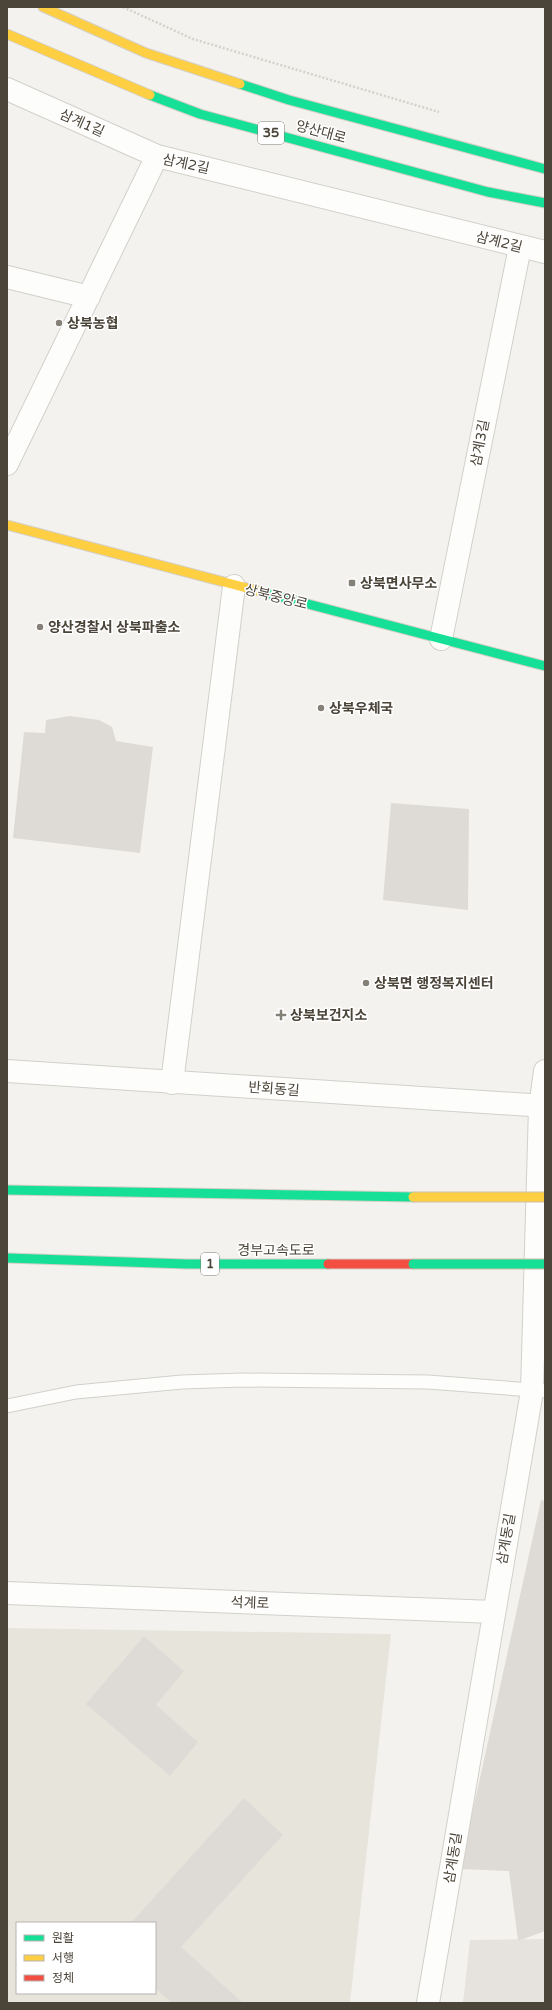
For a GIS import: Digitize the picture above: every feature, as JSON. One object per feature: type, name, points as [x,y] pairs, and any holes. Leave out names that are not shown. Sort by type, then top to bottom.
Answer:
[{"type":"main road","name":"양산대로","points":[[43,7],[146,53],[274,95],[545,169]]},
{"type":"main road","name":"양산대로","points":[[7,34],[126,86],[200,114],[488,192],[545,203]]},
{"type":"main road","name":"상북중앙로","points":[[7,525],[234,586],[545,666]]},
{"type":"main road","points":[[7,1190],[545,1197]]},
{"type":"main road","name":"경부고속도로","points":[[7,1258],[187,1264],[545,1264]]},
{"type":"street","name":"삼계1길","points":[[7,89],[157,156]]},
{"type":"street","name":"삼계2길","points":[[7,464],[157,156],[545,252]]},
{"type":"street","name":"삼계3길","points":[[441,639],[520,247]]},
{"type":"street","points":[[7,277],[89,297]]},
{"type":"street","points":[[172,1083],[234,586]]},
{"type":"street","name":"삼계동길","points":[[428,2003],[494,1612],[538,1391],[543,1106],[545,1070]]},
{"type":"street","name":"반회동길","points":[[7,1071],[172,1083],[543,1106]]},
{"type":"street","name":"석계로","points":[[7,1593],[494,1612]]},
{"type":"lane","points":[[7,1406],[76,1392],[182,1382],[243,1380],[428,1382],[538,1391]]},
{"type":"path","points":[[123,7],[193,39],[445,113]]},
{"type":"shaded area","points":[[7,1628],[391,1634],[350,2003],[7,2003]]},
{"type":"shaded area","points":[[545,1939],[545,2003],[463,2003],[470,1940]]},
{"type":"building","points":[[70,716],[99,720],[112,727],[116,741],[153,747],[140,853],[13,838],[24,732],[45,733],[46,720]]},
{"type":"building","points":[[391,803],[469,809],[468,910],[383,900]]},
{"type":"building","points":[[541,1500],[545,1501],[545,1931],[518,1941],[509,1871],[460,1869]]},
{"type":"building","points":[[144,1636],[184,1671],[156,1705],[198,1742],[170,1776],[86,1704]]},
{"type":"building","points":[[244,1798],[283,1835],[181,1947],[243,2003],[172,2003],[156,1989],[156,1922],[132,1922]]},
{"type":"traffic: fast","points":[[240,84],[289,100],[545,169]]},
{"type":"traffic: fast","points":[[150,95],[200,114],[488,192],[545,203]]},
{"type":"traffic: fast","points":[[262,592],[545,666]]},
{"type":"traffic: fast","points":[[7,1190],[413,1197]]},
{"type":"traffic: fast","points":[[7,1258],[187,1264],[328,1264]]},
{"type":"traffic: fast","points":[[413,1264],[545,1264]]},
{"type":"traffic: slow","points":[[43,7],[146,53],[240,84]]},
{"type":"traffic: slow","points":[[7,34],[150,95]]},
{"type":"traffic: slow","points":[[7,525],[262,592]]},
{"type":"traffic: slow","points":[[413,1197],[545,1197]]},
{"type":"traffic: jam","points":[[328,1264],[413,1264]]},
{"type":"place","name":"상북농협","points":[[59,323]]},
{"type":"place","name":"상북면사무소","points":[[352,583]]},
{"type":"place","name":"양산경찰서 상북파출소","points":[[40,627]]},
{"type":"place","name":"상북우체국","points":[[321,708]]},
{"type":"place","name":"상북면 행정복지센터","points":[[366,983]]},
{"type":"place","name":"상북보건지소","points":[[281,1015]]}]
